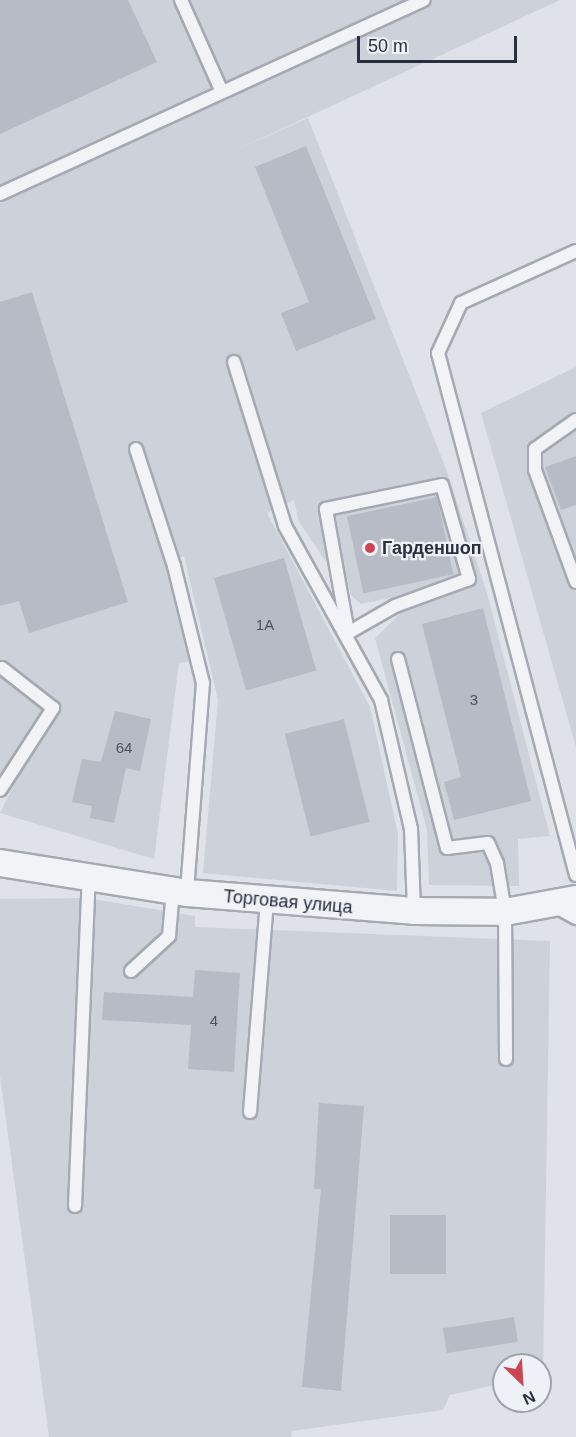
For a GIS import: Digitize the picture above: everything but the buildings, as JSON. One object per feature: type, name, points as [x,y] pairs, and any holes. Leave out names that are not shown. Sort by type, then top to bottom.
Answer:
[{"type":"street","name":"Торговая улица","points":[[0,864],[89,876],[180,892],[267,901],[414,911],[505,912],[565,902]]},
{"type":"lane","points":[[181,0],[221,90]]},
{"type":"lane","points":[[0,194],[221,90],[424,0]]},
{"type":"lane","points":[[576,251],[460,303],[438,353],[576,875]]},
{"type":"lane","points":[[234,362],[285,526],[348,633],[381,700],[411,829],[414,911]]},
{"type":"lane","points":[[576,420],[536,449],[535,470],[576,582]]},
{"type":"lane","points":[[131,971],[169,936],[180,892],[203,683],[174,566],[136,449]]},
{"type":"lane","points":[[442,485],[468,579],[395,606],[348,633],[326,509],[442,485]]},
{"type":"lane","points":[[398,659],[447,848],[488,843],[497,863],[505,912],[506,1059]]},
{"type":"lane","points":[[0,790],[53,708],[2,668]]},
{"type":"lane","points":[[75,1206],[89,876]]},
{"type":"lane","points":[[250,1112],[267,901]]},
{"type":"lane","points":[[565,902],[576,918]]},
{"type":"shaded area","points":[[0,0],[560,0],[234,151],[308,118],[446,469],[487,593],[550,836],[518,839],[519,886],[429,885],[427,830],[375,638],[400,614],[390,598],[361,604],[351,595],[338,539],[325,541],[330,568],[299,522],[294,500],[267,513],[370,707],[398,834],[397,891],[203,873],[218,700],[184,556],[168,564],[191,661],[179,663],[154,859],[0,813],[12,788],[0,780]]},
{"type":"shaded area","points":[[576,367],[576,747],[481,413]]},
{"type":"shaded area","points":[[87,898],[195,916],[195,927],[550,941],[543,1353],[492,1353],[492,1386],[450,1395],[443,1410],[292,1431],[291,1437],[49,1437],[0,1076],[0,899]]},
{"type":"place","name":"Гарденшоп","points":[[370,548]]}]
